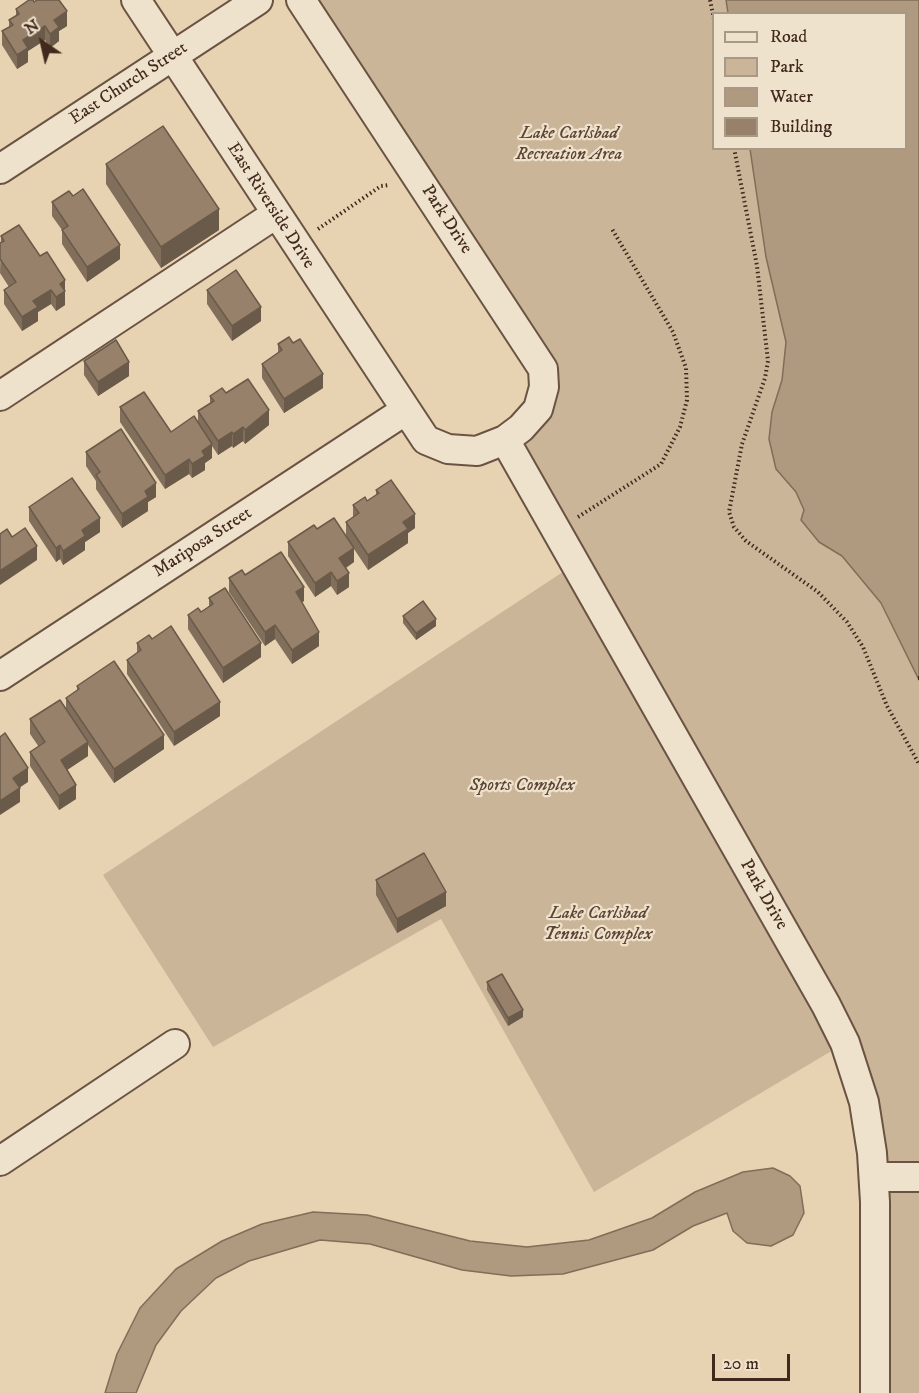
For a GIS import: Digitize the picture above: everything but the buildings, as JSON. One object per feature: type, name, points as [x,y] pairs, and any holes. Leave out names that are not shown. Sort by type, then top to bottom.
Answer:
[{"type":"street","name":"East Riverside Drive","points":[[136,0],[406,410]]},
{"type":"street","name":"East Church Street","points":[[0,169],[258,0]]},
{"type":"street","name":"Park Drive","points":[[301,0],[543,369],[543,387],[538,408],[521,428],[505,440],[477,451],[448,449],[426,440],[406,410]]},
{"type":"street","points":[[0,396],[276,214]]},
{"type":"street","name":"Mariposa Street","points":[[0,676],[406,410]]},
{"type":"street","name":"Park Drive","points":[[505,440],[845,1043],[864,1102],[874,1177],[875,1393]]},
{"type":"street","points":[[0,1161],[175,1044]]},
{"type":"street","points":[[874,1177],[919,1177]]},
{"type":"path","points":[[734,150],[757,266],[768,361],[765,378],[742,444],[729,512],[734,527],[746,541],[818,592],[847,622],[863,647],[887,706],[919,764]]},
{"type":"path","points":[[312,231],[319,229],[381,186],[399,184]]},
{"type":"path","points":[[557,531],[662,464],[680,428],[687,400],[686,368],[674,332],[612,229]]},
{"type":"green space","points":[[301,0],[726,0],[728,12],[712,12],[712,150],[750,150],[766,257],[786,342],[782,380],[772,412],[769,439],[776,469],[796,492],[819,542],[842,555],[881,603],[919,680],[919,1393],[875,1393],[876,1277],[845,1043],[594,1192],[441,919],[213,1047],[103,875],[575,564],[505,440],[543,387]]},
{"type":"water","points":[[726,0],[919,0],[919,680],[881,603],[842,556],[819,542],[801,520],[804,510],[796,492],[776,469],[769,439],[772,412],[782,380],[786,342],[766,257],[750,150],[907,150],[907,12],[728,12]]},
{"type":"water","points":[[773,1168],[790,1176],[800,1186],[804,1213],[793,1235],[771,1246],[747,1243],[733,1231],[727,1213],[693,1226],[653,1250],[563,1274],[511,1276],[462,1270],[370,1244],[320,1240],[249,1261],[216,1278],[181,1311],[156,1345],[136,1393],[105,1393],[117,1354],[140,1308],[176,1269],[222,1241],[262,1224],[313,1212],[367,1215],[470,1241],[527,1247],[589,1240],[652,1218],[695,1192],[743,1172]]},
{"type":"park label","name":"Lake Carlsbad Recreation Area","points":[[569,144]]},
{"type":"park label","name":"Sports Complex","points":[[522,786]]},
{"type":"park label","name":"Lake Carlsbad Tennis Complex","points":[[598,924]]}]
